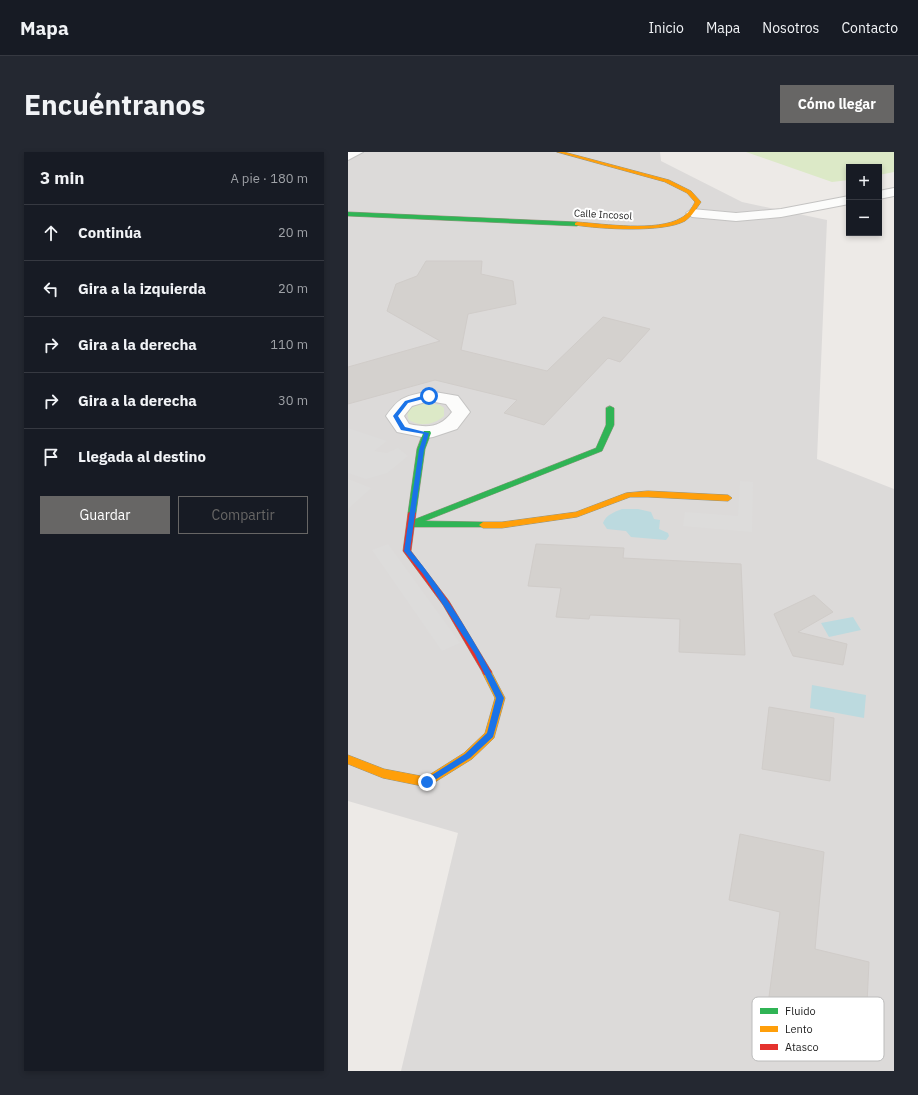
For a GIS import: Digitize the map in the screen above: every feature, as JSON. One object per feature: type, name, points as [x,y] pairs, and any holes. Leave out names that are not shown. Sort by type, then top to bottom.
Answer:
[{"type":"street","points":[[348,157],[357,152]]},
{"type":"street","points":[[559,152],[667,181],[689,192],[698,202],[692,213],[736,218],[781,213],[846,201]]},
{"type":"street","points":[[882,194],[894,192]]},
{"type":"street","name":"Calle Incosol","points":[[348,214],[405,215],[649,227],[676,224],[684,220],[692,213]]},
{"type":"street","points":[[411,524],[599,449],[610,425],[610,408]]},
{"type":"street","points":[[348,759],[383,773],[427,782],[468,756],[490,735],[500,698],[478,653],[425,573],[407,551],[421,450],[426,433]]},
{"type":"street","points":[[411,524],[502,525],[577,514],[629,495],[648,494],[728,498]]},
{"type":"shaded area","points":[[348,152],[660,152],[661,161],[742,202],[827,220],[817,459],[894,489],[894,1071],[401,1071],[458,833],[348,801]]},
{"type":"shaded area","points":[[348,428],[387,441],[374,451],[387,453],[398,448],[408,456],[387,473],[366,479],[348,473]]},
{"type":"shaded area","points":[[348,479],[371,488],[348,509]]},
{"type":"shaded area","points":[[740,481],[753,482],[752,532],[683,526],[685,512],[738,516]]},
{"type":"shaded area","points":[[388,544],[460,643],[442,651],[372,550]]},
{"type":"green space","points":[[746,152],[894,152],[894,172],[882,174],[882,164],[846,164],[846,180],[832,182]]},
{"type":"green space","points":[[426,403],[440,405],[444,408],[444,416],[427,424],[418,424],[409,420],[408,412],[412,407]]},
{"type":"water","points":[[622,509],[638,509],[651,512],[654,519],[660,520],[659,529],[668,533],[669,536],[666,540],[631,537],[626,531],[607,529],[603,523],[606,518]]},
{"type":"water","points":[[853,617],[861,630],[829,637],[821,623]]},
{"type":"water","points":[[812,685],[866,695],[864,718],[810,708]]},
{"type":"building","points":[[426,261],[482,261],[481,274],[513,281],[516,304],[468,314],[461,350],[547,371],[603,317],[650,329],[620,362],[608,358],[544,425],[504,413],[517,400],[435,380],[348,404],[348,367],[440,341],[387,311],[396,284],[417,276]]},
{"type":"building","points":[[536,544],[624,548],[623,558],[741,564],[745,655],[679,652],[680,619],[590,615],[589,619],[556,617],[561,588],[528,586]]},
{"type":"building","points":[[814,595],[833,612],[798,632],[847,644],[843,665],[793,656],[774,614]]},
{"type":"building","points":[[769,707],[834,718],[830,781],[762,769]]},
{"type":"building","points":[[740,834],[824,852],[815,949],[869,962],[867,997],[769,997],[780,912],[729,900]]},
{"type":"traffic: fast","points":[[348,214],[577,224]]},
{"type":"traffic: fast","points":[[483,525],[411,524],[599,449],[610,425],[610,408]]},
{"type":"traffic: fast","points":[[412,513],[421,449],[427,433]]},
{"type":"traffic: slow","points":[[559,152],[667,181],[689,192],[698,202],[687,216],[672,224],[646,227],[577,224]]},
{"type":"traffic: slow","points":[[483,525],[502,525],[577,514],[629,495],[648,494],[728,498]]},
{"type":"traffic: slow","points":[[348,759],[383,773],[427,782],[468,756],[490,735],[500,698],[487,672]]},
{"type":"traffic: jam","points":[[412,513],[407,551],[446,603],[487,672]]},
{"type":"route","points":[[427,782],[468,756],[490,735],[500,698],[478,653],[425,573],[407,551],[421,450],[426,433],[403,428],[395,416],[406,402],[429,396]]}]
